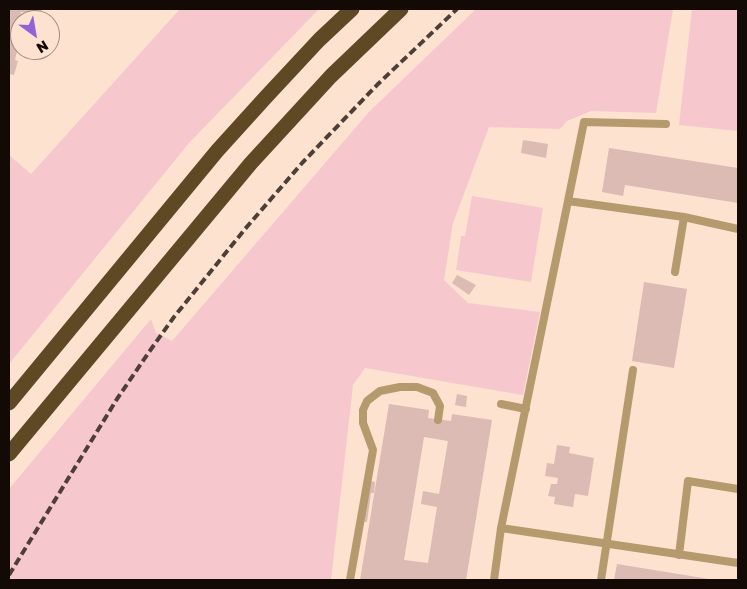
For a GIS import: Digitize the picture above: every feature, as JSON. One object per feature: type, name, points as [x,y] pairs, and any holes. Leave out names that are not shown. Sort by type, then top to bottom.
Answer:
[{"type":"highway","points":[[9,403],[217,151],[292,69],[352,9]]},
{"type":"highway","points":[[9,454],[251,164],[331,76],[400,9]]},
{"type":"lane","points":[[494,580],[501,528],[584,122],[666,124]]},
{"type":"lane","points":[[568,201],[684,217],[738,229]]},
{"type":"lane","points":[[675,272],[684,217]]},
{"type":"lane","points":[[601,580],[633,370]]},
{"type":"lane","points":[[350,580],[373,450],[363,423],[363,410],[366,401],[380,391],[400,387],[417,387],[433,393],[440,406],[438,420]]},
{"type":"lane","points":[[501,404],[526,409]]},
{"type":"lane","points":[[678,554],[688,480],[738,489]]},
{"type":"lane","points":[[501,528],[738,563]]},
{"type":"shaded area","points":[[180,9],[319,9],[189,143],[9,364],[9,155],[31,174]]},
{"type":"shaded area","points":[[476,9],[673,9],[656,113],[591,111],[567,121],[560,129],[489,127],[453,223],[444,280],[468,303],[540,312],[523,395],[365,368],[353,385],[331,580],[9,580],[9,489],[151,319],[156,333],[172,341],[369,112]]},
{"type":"shaded area","points":[[692,9],[738,9],[738,131],[679,125]]},
{"type":"shaded area","points":[[472,196],[543,208],[531,282],[456,270],[461,236],[465,236]]},
{"type":"building","points":[[9,9],[42,9],[10,10],[10,60],[18,61],[14,75],[9,74]]},
{"type":"building","points":[[523,140],[548,144],[546,158],[521,153]]},
{"type":"building","points":[[609,148],[738,168],[738,203],[625,185],[623,196],[602,192]]},
{"type":"building","points":[[457,275],[476,285],[469,295],[452,283]]},
{"type":"building","points":[[644,282],[687,289],[674,368],[632,361]]},
{"type":"building","points":[[457,394],[467,396],[466,407],[455,405]]},
{"type":"building","points":[[389,404],[429,410],[428,418],[451,421],[452,414],[492,420],[466,580],[360,580]],"holes":[[[424,437],[448,441],[439,494],[423,491],[421,504],[437,507],[428,563],[404,560]]]},
{"type":"building","points":[[557,445],[570,447],[569,453],[594,458],[588,496],[575,494],[573,507],[554,504],[555,497],[548,496],[551,484],[557,484],[558,478],[545,476],[547,463],[554,464]]},
{"type":"building","points":[[370,481],[375,482],[374,493],[371,493],[367,522],[364,522]]},
{"type":"building","points":[[617,564],[709,579],[709,580],[614,580]]},
{"type":"railway","points":[[9,575],[117,399],[174,317],[245,229],[303,162],[378,84],[457,9]]}]
